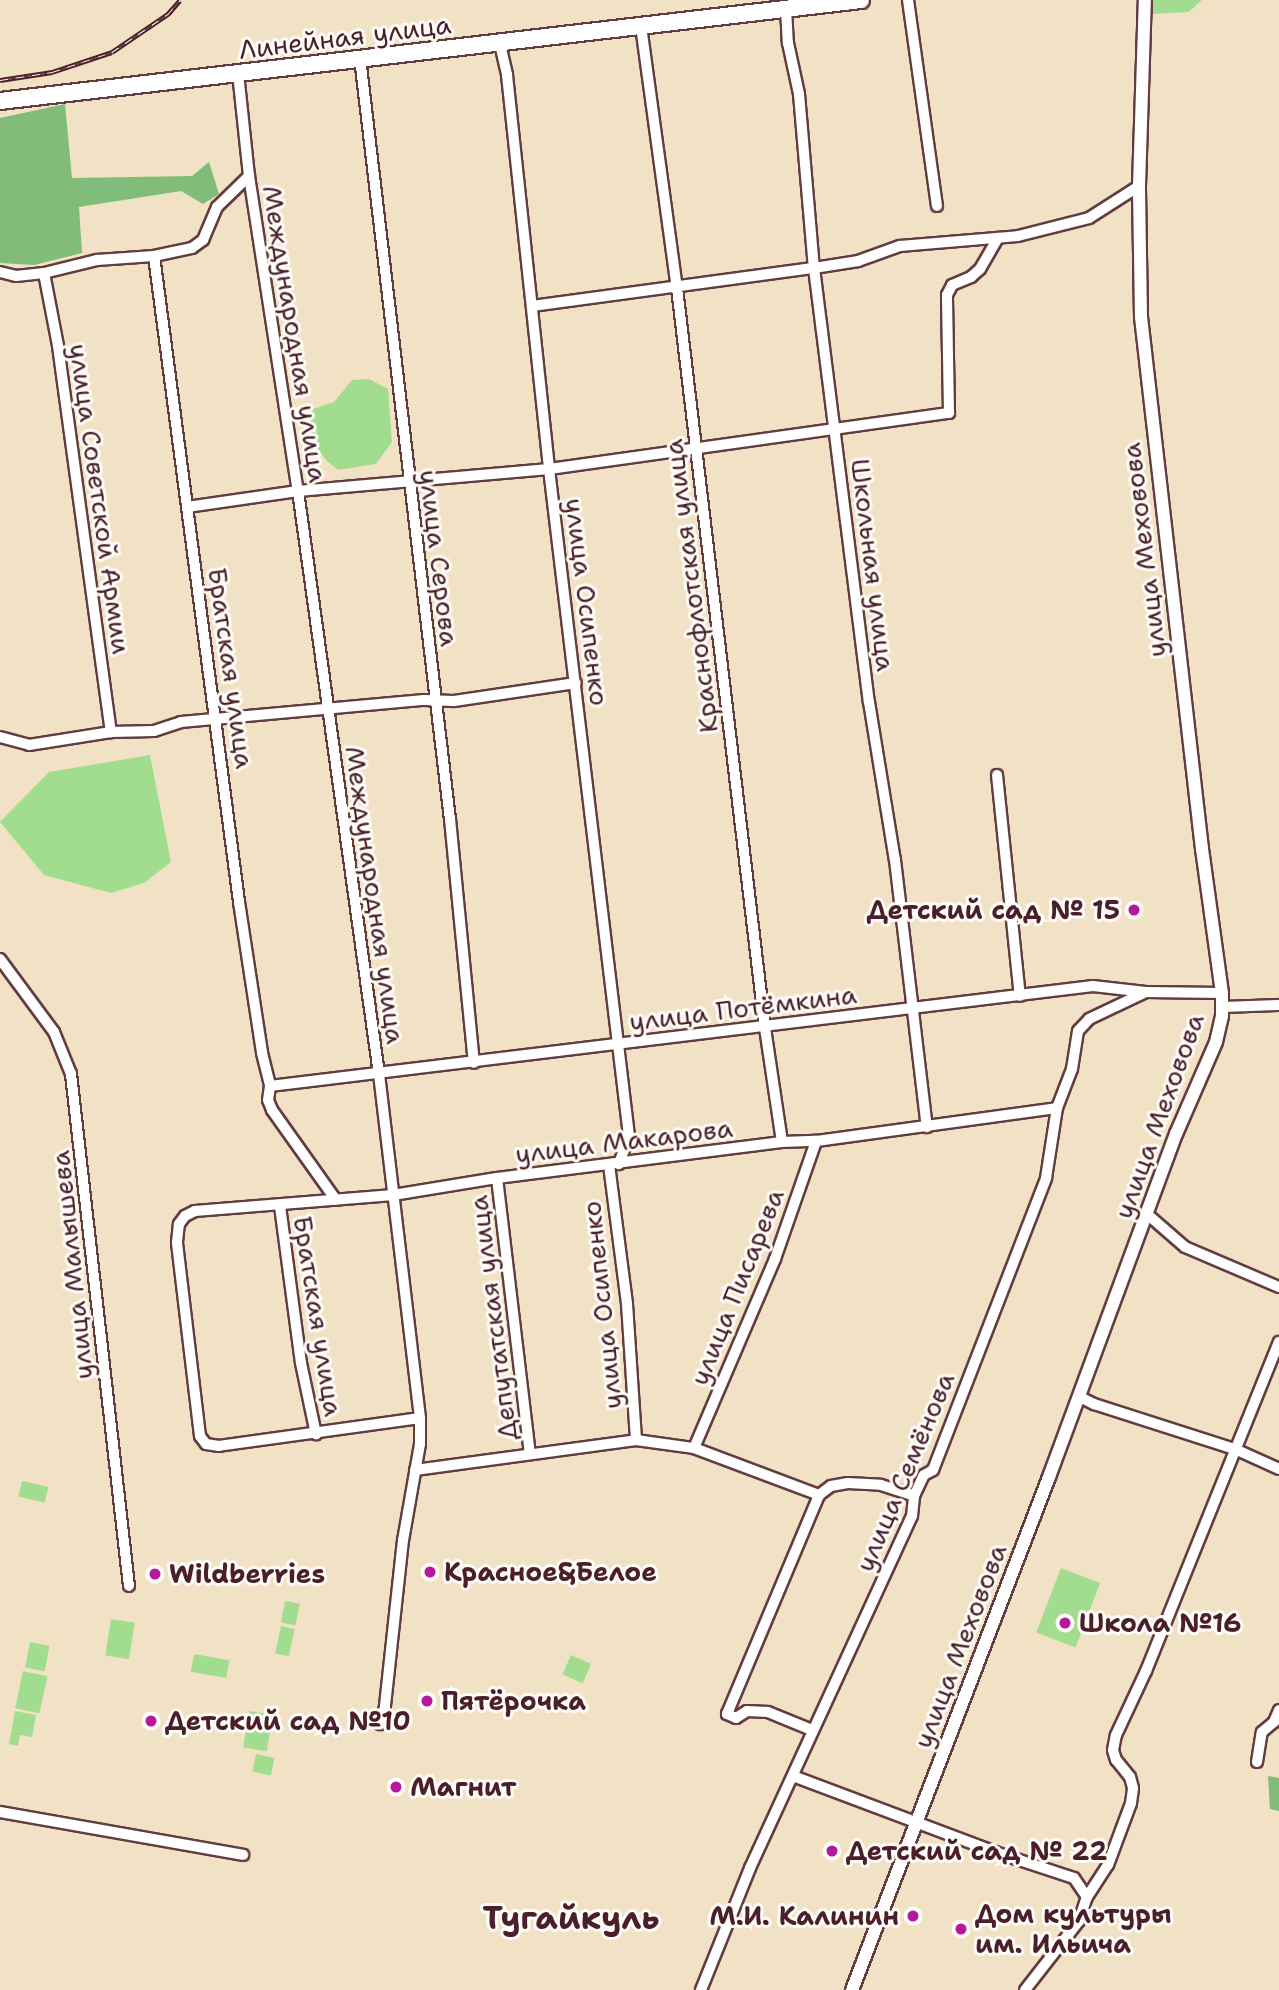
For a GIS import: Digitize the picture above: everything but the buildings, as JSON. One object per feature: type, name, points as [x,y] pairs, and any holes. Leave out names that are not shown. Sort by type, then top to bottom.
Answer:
[{"type":"main road","name":"Линейная улица","points":[[0,102],[862,0]]},
{"type":"street","points":[[908,0],[937,206]]},
{"type":"street","name":"улица Меховова","points":[[852,1990],[1080,1396],[1176,1134],[1216,1042],[1222,1007],[1145,368],[1139,186],[1144,0]]},
{"type":"street","name":"Школьная улица","points":[[786,8],[788,43],[799,94],[814,268],[869,702],[895,860],[927,1127]]},
{"type":"street","name":"Краснофлотская улица","points":[[641,26],[677,288],[765,1028],[782,1142]]},
{"type":"street","name":"улица Осипенко","points":[[500,44],[507,75],[549,469],[629,1136],[614,1164],[636,1440]]},
{"type":"street","name":"улица Серова","points":[[360,58],[408,483],[436,701],[474,1063]]},
{"type":"street","name":"Международная улица","points":[[237,73],[249,176],[298,491],[379,1074],[420,1418],[385,1707],[380,1724]]},
{"type":"street","points":[[0,272],[16,276],[97,260],[154,256],[192,248],[203,240],[218,207],[249,176]]},
{"type":"street","points":[[533,306],[858,261],[900,246],[998,238],[1051,229],[1089,218],[1139,186]]},
{"type":"street","points":[[187,507],[298,491],[549,469],[949,413],[947,295],[951,285],[980,270],[998,238]]},
{"type":"street","name":"Братская улица","points":[[154,256],[239,902],[262,1053],[270,1086],[268,1093],[272,1110],[335,1200]]},
{"type":"street","name":"улица Советской Армии","points":[[44,272],[58,346],[111,732]]},
{"type":"street","points":[[0,737],[29,746],[111,732],[154,732],[181,722],[436,701],[576,683]]},
{"type":"street","points":[[997,775],[1020,996]]},
{"type":"street","name":"улица Малышева","points":[[0,960],[54,1032],[71,1074],[129,1586]]},
{"type":"street","name":"улица Потёмкина","points":[[270,1086],[765,1028],[1093,986],[1146,992],[1222,993]]},
{"type":"street","name":"улица Семёнова","points":[[701,1990],[750,1868],[912,1516],[914,1496],[924,1475],[933,1470],[1045,1178],[1057,1108],[1072,1069],[1078,1031],[1089,1020],[1146,992]]},
{"type":"street","points":[[1222,1007],[1279,1005]]},
{"type":"street","name":"улица Макарова","points":[[316,1434],[219,1446],[206,1444],[200,1436],[177,1242],[179,1224],[195,1210],[280,1206],[393,1195],[497,1178],[782,1142],[816,1142],[1057,1108]]},
{"type":"street","name":"улица Писарева","points":[[694,1448],[775,1259],[816,1142]]},
{"type":"street","name":"Депутатская улица","points":[[497,1178],[530,1453]]},
{"type":"street","name":"Братская улица","points":[[280,1206],[301,1363],[316,1434]]},
{"type":"street","points":[[1147,1214],[1185,1247],[1279,1287]]},
{"type":"street","points":[[1025,1990],[1079,1921],[1087,1897],[1108,1865],[1131,1803],[1133,1788],[1130,1777],[1116,1760],[1113,1750],[1116,1735],[1237,1450],[1279,1342]]},
{"type":"street","points":[[1080,1396],[1094,1404],[1237,1450],[1279,1469]]},
{"type":"street","points":[[316,1434],[420,1418]]},
{"type":"street","points":[[415,1470],[636,1440],[694,1448],[819,1495]]},
{"type":"street","points":[[812,1730],[768,1712],[747,1711],[736,1718],[727,1714],[819,1495],[831,1486],[848,1483],[881,1485],[914,1496]]},
{"type":"street","points":[[1257,1762],[1262,1731],[1274,1722],[1279,1710]]},
{"type":"street","points":[[793,1776],[1074,1878],[1087,1897]]},
{"type":"street","points":[[0,1812],[243,1855]]},
{"type":"green space","points":[[1152,0],[1202,0],[1189,12],[1152,14]]},
{"type":"green space","points":[[65,104],[72,178],[192,176],[209,162],[219,194],[203,204],[181,191],[79,207],[82,253],[34,265],[0,263],[0,118]]},
{"type":"green space","points":[[369,379],[388,389],[392,442],[376,464],[338,470],[327,461],[305,433],[307,411],[334,402],[352,380]]},
{"type":"green space","points":[[150,755],[171,862],[144,883],[111,893],[44,875],[0,822],[49,772]]},
{"type":"green space","points":[[22,1481],[48,1487],[45,1503],[18,1497]]},
{"type":"green space","points":[[1061,1568],[1100,1583],[1075,1647],[1036,1632]]},
{"type":"green space","points":[[285,1601],[300,1604],[296,1625],[281,1623]]},
{"type":"green space","points":[[111,1619],[135,1623],[129,1659],[105,1656]]},
{"type":"green space","points":[[281,1626],[295,1629],[289,1656],[275,1653]]},
{"type":"green space","points":[[30,1642],[50,1646],[45,1671],[25,1668]]},
{"type":"green space","points":[[194,1654],[229,1660],[226,1678],[191,1672]]},
{"type":"green space","points":[[571,1655],[591,1664],[583,1683],[562,1674]]},
{"type":"green space","points":[[23,1671],[47,1676],[40,1713],[15,1708]]},
{"type":"green space","points":[[15,1711],[36,1715],[32,1737],[20,1735],[18,1746],[9,1744]]},
{"type":"green space","points":[[249,1711],[273,1715],[267,1751],[243,1748]]},
{"type":"green space","points":[[256,1754],[275,1758],[271,1776],[252,1772]]},
{"type":"green space","points":[[1268,1776],[1279,1778],[1279,1811],[1270,1809]]},
{"type":"railway","points":[[0,80],[52,72],[112,52],[168,14],[180,0]]},
{"type":"place","name":"Детский сад № 15","points":[[1134,910]]},
{"type":"place","name":"Красное&Белое","points":[[430,1572]]},
{"type":"place","name":"Wildberries","points":[[155,1574]]},
{"type":"place","name":"Школа №16","points":[[1065,1623]]},
{"type":"place","name":"Пятёрочка","points":[[427,1701]]},
{"type":"place","name":"Детский сад №10","points":[[151,1721]]},
{"type":"place","name":"Магнит","points":[[396,1787]]},
{"type":"place","name":"Детский сад № 22","points":[[832,1851]]},
{"type":"place","name":"М.И. Калинин","points":[[913,1916]]},
{"type":"place","name":"Дом культуры им. Ильича","points":[[961,1929]]},
{"type":"district","name":"Тугайкуль","points":[[571,1918]]}]
